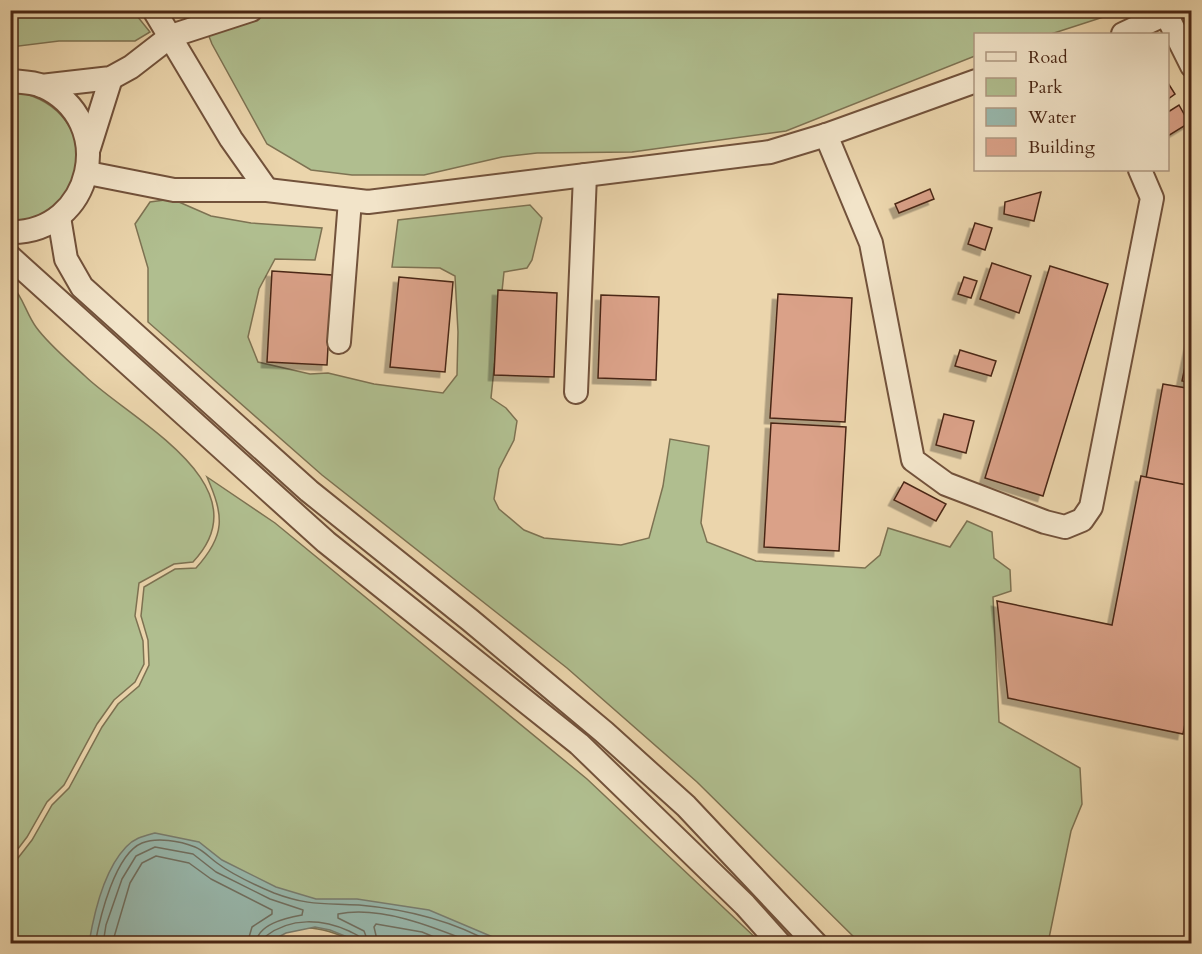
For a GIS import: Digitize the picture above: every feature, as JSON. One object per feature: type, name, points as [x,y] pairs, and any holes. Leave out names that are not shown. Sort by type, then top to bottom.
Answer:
[{"type":"lane","points":[[154,10],[231,139],[267,190]]},
{"type":"lane","points":[[10,81],[41,86],[111,78],[131,67],[171,36],[251,10]]},
{"type":"lane","points":[[1125,33],[1171,13],[1191,66]]},
{"type":"lane","points":[[88,148],[111,78]]},
{"type":"lane","points":[[87,173],[174,190],[267,190],[368,202],[770,152],[826,135],[974,81]]},
{"type":"lane","points":[[10,232],[27,232],[59,217],[73,204],[87,173],[88,148],[85,130],[74,110],[41,86]]},
{"type":"lane","points":[[826,135],[871,243],[905,429],[914,460],[946,484],[1045,522],[1065,526],[1083,520],[1091,507],[1152,198],[1140,171]]},
{"type":"lane","points":[[576,392],[585,175]]},
{"type":"lane","points":[[339,342],[350,200]]},
{"type":"lane","points":[[59,217],[66,259],[82,287],[309,491],[604,732],[686,806],[816,944]]},
{"type":"lane","points":[[10,257],[326,542],[579,744],[704,863],[780,944]]},
{"type":"green space","points":[[11,10],[133,11],[150,32],[135,41],[59,41],[11,47]]},
{"type":"green space","points":[[508,10],[545,15],[556,10],[1122,11],[1054,33],[974,33],[974,56],[786,131],[632,152],[537,153],[502,157],[424,175],[352,175],[311,170],[267,144],[212,44],[199,11]]},
{"type":"green space","points":[[18,92],[47,103],[66,121],[76,143],[77,165],[70,187],[57,205],[37,217],[11,220],[10,93]]},
{"type":"green space","points":[[172,199],[211,216],[251,223],[322,228],[315,260],[275,259],[259,289],[248,337],[258,362],[310,374],[328,373],[374,384],[443,393],[457,375],[458,332],[455,276],[440,268],[392,267],[398,220],[530,205],[542,218],[532,260],[527,268],[504,272],[491,398],[506,408],[517,421],[514,440],[499,469],[494,499],[499,509],[524,530],[544,538],[621,545],[649,538],[663,486],[670,439],[709,446],[701,523],[707,542],[756,561],[865,568],[880,555],[888,528],[950,547],[967,521],[992,532],[994,558],[1010,570],[1011,591],[993,597],[999,722],[1080,768],[1082,804],[1071,831],[1048,943],[860,943],[697,782],[567,668],[322,475],[148,322],[148,268],[135,224],[150,202]]},
{"type":"green space","points":[[11,284],[19,294],[36,327],[53,346],[105,393],[158,433],[183,456],[203,481],[213,506],[211,534],[193,562],[174,564],[139,583],[135,616],[143,641],[144,664],[135,682],[114,700],[97,724],[64,785],[47,802],[27,837],[11,858]]},
{"type":"green space","points":[[207,477],[275,523],[587,779],[761,943],[362,944],[326,931],[303,928],[279,935],[267,943],[11,943],[11,867],[32,840],[52,805],[69,788],[102,727],[118,704],[139,686],[149,665],[148,640],[141,616],[144,587],[175,569],[196,568],[213,545],[219,525],[219,514]]},
{"type":"green space","points":[[328,938],[341,943],[287,943]]},
{"type":"water","points":[[155,833],[199,842],[222,860],[276,887],[316,899],[357,899],[429,910],[507,943],[362,943],[330,930],[315,927],[286,933],[267,943],[89,943],[97,906],[118,856],[132,841]]},
{"type":"building","points":[[1169,85],[1175,94],[1169,98]]},
{"type":"building","points":[[1179,105],[1189,123],[1169,135],[1169,111]]},
{"type":"building","points":[[930,189],[934,199],[899,213],[895,204]]},
{"type":"building","points":[[1041,192],[1034,221],[1004,214],[1005,202]]},
{"type":"building","points":[[975,223],[992,228],[985,250],[968,244]]},
{"type":"building","points":[[992,263],[1031,276],[1019,313],[980,299]]},
{"type":"building","points":[[1050,266],[1108,284],[1043,496],[985,478]]},
{"type":"building","points":[[272,271],[332,275],[327,365],[267,362]]},
{"type":"building","points":[[399,277],[453,282],[445,372],[390,367]]},
{"type":"building","points":[[964,277],[977,281],[971,298],[958,294]]},
{"type":"building","points":[[498,290],[557,293],[554,377],[494,375]]},
{"type":"building","points":[[778,294],[852,298],[845,422],[770,418]]},
{"type":"building","points":[[601,295],[659,297],[656,380],[598,378]]},
{"type":"building","points":[[1192,333],[1192,383],[1182,381]]},
{"type":"building","points":[[960,350],[996,361],[991,376],[955,366]]},
{"type":"building","points":[[1163,384],[1192,389],[1192,486],[1146,478]]},
{"type":"building","points":[[944,414],[974,421],[966,453],[936,445]]},
{"type":"building","points":[[771,423],[846,427],[839,551],[764,547]]},
{"type":"building","points":[[1141,476],[1192,486],[1192,689],[1183,734],[1008,698],[997,601],[1112,625]]},
{"type":"building","points":[[904,482],[946,504],[936,521],[894,500]]}]
